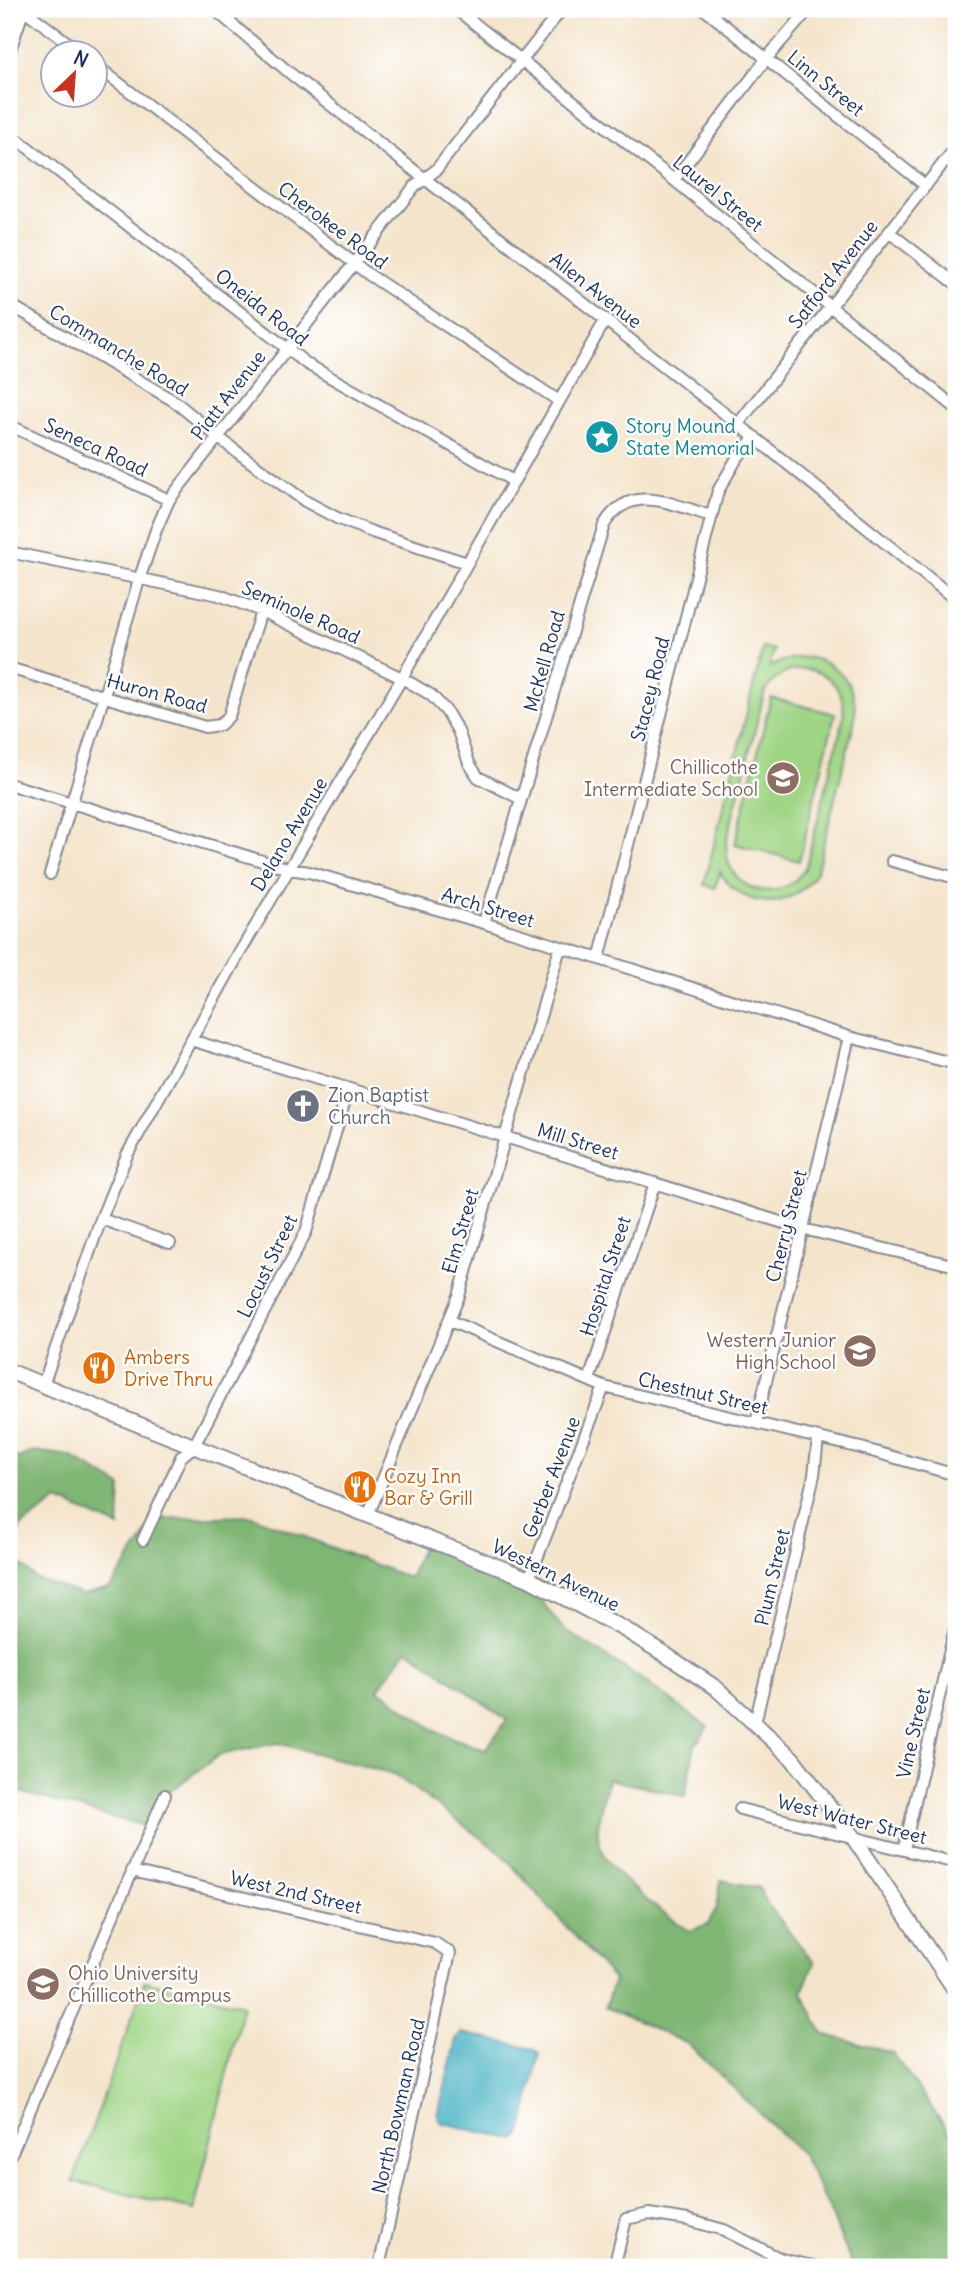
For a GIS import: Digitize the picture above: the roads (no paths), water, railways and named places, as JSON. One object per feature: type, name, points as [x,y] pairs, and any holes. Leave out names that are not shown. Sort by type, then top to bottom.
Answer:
[{"type":"main road","name":"Western Avenue","points":[[9,1371],[529,1579],[624,1629],[666,1655],[716,1688],[792,1758],[853,1837],[956,1991]]},
{"type":"street","points":[[9,53],[24,9],[62,38]]},
{"type":"street","name":"Allen Avenue","points":[[214,9],[291,74],[606,319],[956,600]]},
{"type":"street","name":"Laurel Street","points":[[456,9],[674,180],[956,408]]},
{"type":"street","name":"Piatt Avenue","points":[[50,874],[140,577],[169,500],[414,187],[436,170],[562,9]]},
{"type":"street","name":"Linn Street","points":[[704,9],[926,186]]},
{"type":"street","points":[[674,180],[808,9]]},
{"type":"street","name":"Cherokee Road","points":[[108,75],[353,264],[558,401]]},
{"type":"street","name":"Oneida Road","points":[[9,133],[307,364],[513,481]]},
{"type":"street","name":"Safford Avenue","points":[[738,424],[956,147]]},
{"type":"street","points":[[889,232],[956,284]]},
{"type":"street","name":"Commanche Road","points":[[9,304],[174,401],[282,486],[337,518],[467,563]]},
{"type":"street","name":"Delano Avenue","points":[[43,1385],[101,1219],[127,1155],[606,319]]},
{"type":"street","name":"Seneca Road","points":[[9,425],[169,500]]},
{"type":"street","name":"Stacey Road","points":[[599,959],[718,491],[727,474],[755,437]]},
{"type":"street","name":"McKell Road","points":[[484,923],[600,537],[611,513],[621,504],[635,499],[650,499],[712,516]]},
{"type":"street","name":"Seminole Road","points":[[9,552],[209,592],[261,611],[402,678],[431,695],[446,711],[478,777],[521,799]]},
{"type":"street","name":"Huron Road","points":[[9,668],[205,727],[220,725],[229,716],[261,611]]},
{"type":"street","name":"Arch Street","points":[[9,784],[289,869],[310,872],[484,923],[849,1037],[956,1065]]},
{"type":"street","points":[[892,862],[956,877]]},
{"type":"street","name":"Elm Street","points":[[369,1516],[450,1321],[560,948]]},
{"type":"street","name":"Cherry Street","points":[[755,1423],[849,1037]]},
{"type":"street","name":"Mill Street","points":[[191,1040],[803,1229],[956,1266]]},
{"type":"street","name":"Locust Street","points":[[143,1539],[181,1457],[194,1446],[306,1233],[348,1090]]},
{"type":"street","name":"Hospital Street","points":[[589,1380],[655,1183]]},
{"type":"street","points":[[101,1219],[170,1243]]},
{"type":"street","name":"Chestnut Street","points":[[450,1321],[604,1387],[818,1438],[956,1475]]},
{"type":"street","name":"Gerber Avenue","points":[[529,1579],[604,1387]]},
{"type":"street","name":"Plum Street","points":[[755,1723],[814,1475],[818,1438]]},
{"type":"street","name":"Vine Street","points":[[904,1849],[956,1625]]},
{"type":"street","points":[[9,2159],[165,1795]]},
{"type":"street","name":"West Water Street","points":[[740,1809],[956,1863]]},
{"type":"street","name":"West 2nd Street","points":[[132,1871],[435,1943],[450,1953]]},
{"type":"street","name":"North Bowman Road","points":[[379,2267],[450,1953]]},
{"type":"street","points":[[614,2267],[626,2219],[649,2214],[724,2230],[781,2259],[817,2267]]},
{"type":"water","points":[[461,2033],[534,2049],[539,2054],[521,2135],[516,2140],[439,2120],[456,2039]]},
{"type":"place","name":"Story Mound State Memorial","points":[[602,437]]},
{"type":"place","name":"Chillicothe Intermediate School","points":[[783,778]]},
{"type":"place","name":"Zion Baptist Church","points":[[303,1106]]},
{"type":"place","name":"Western Junior High School","points":[[860,1351]]},
{"type":"place","name":"Ambers Drive Thru","points":[[99,1368]]},
{"type":"place","name":"Cozy Inn Bar & Grill","points":[[360,1487]]},
{"type":"place","name":"Ohio University Chillicothe Campus","points":[[43,1984]]}]
